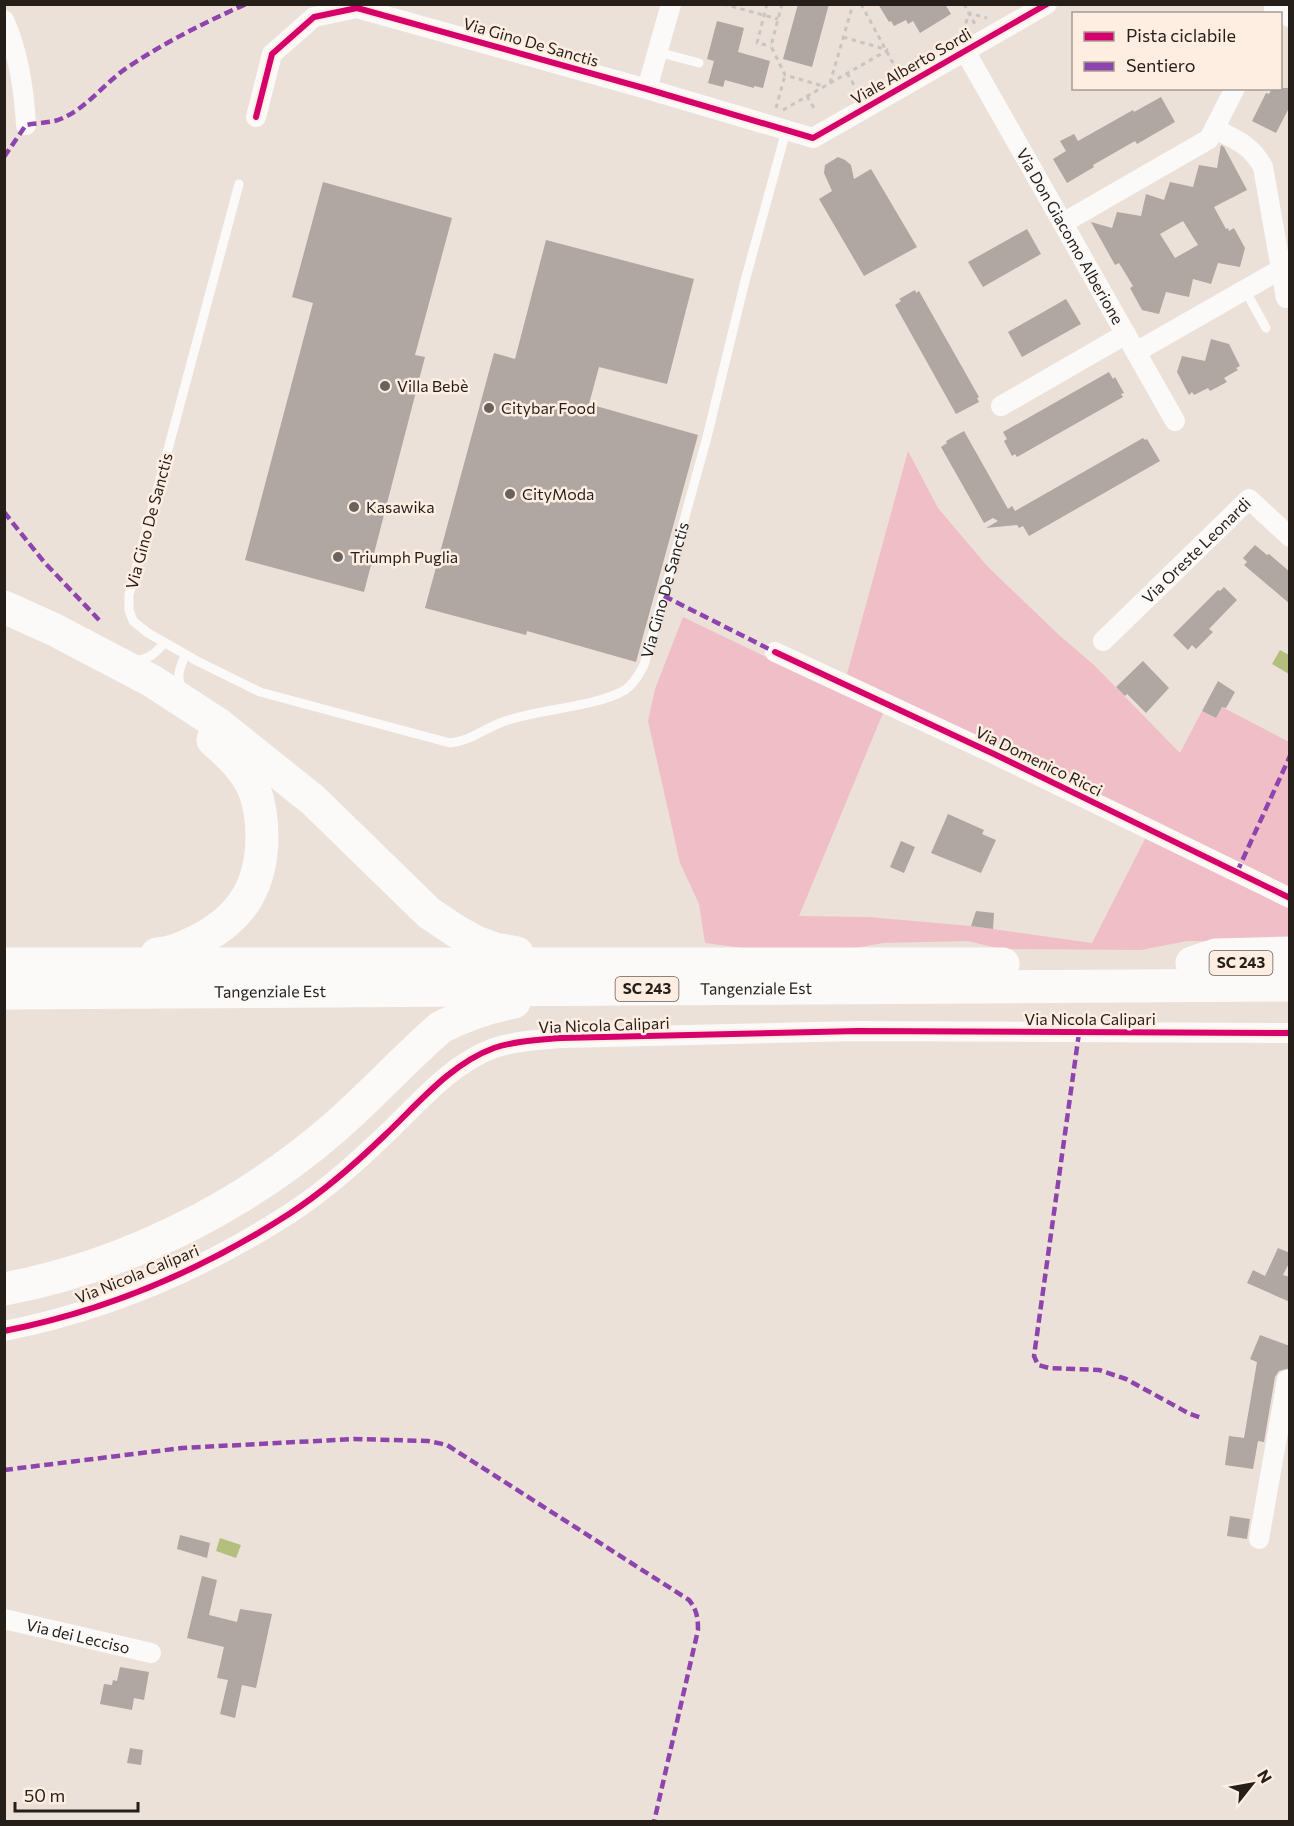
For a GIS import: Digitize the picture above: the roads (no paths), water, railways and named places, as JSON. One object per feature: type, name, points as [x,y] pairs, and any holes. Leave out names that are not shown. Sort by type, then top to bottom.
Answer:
[{"type":"highway","points":[[4,607],[152,681],[218,724],[313,800],[429,913],[476,942],[495,949],[518,953],[682,956],[701,976],[680,995],[539,998],[487,1007],[460,1017],[441,1027],[326,1134],[291,1162],[230,1203],[171,1234],[87,1268],[4,1289]]},
{"type":"highway","points":[[4,624],[116,678],[199,728],[232,757],[254,789],[262,824],[262,861],[253,888],[239,912],[218,930],[186,947],[160,954],[84,956],[59,963]]},
{"type":"highway","points":[[1192,963],[1216,955],[1290,953]]},
{"type":"highway","name":"Tangenziale Est","points":[[4,964],[59,963],[1290,985]]},
{"type":"highway","name":"Tangenziale Est","points":[[4,993],[1192,963],[1290,963]]},
{"type":"street","points":[[647,89],[671,4]]},
{"type":"street","name":"Viale Alberto Sordi","points":[[786,131],[813,138],[963,44],[1047,4]]},
{"type":"street","name":"Via Gino De Sanctis","points":[[256,117],[272,54],[314,16],[357,8],[647,89],[786,131]]},
{"type":"street","points":[[4,20],[24,90],[26,125]]},
{"type":"street","name":"Via Don Giacomo Alberione","points":[[963,44],[1175,422]]},
{"type":"street","points":[[1063,224],[1209,139],[1234,90]]},
{"type":"street","points":[[1215,129],[1241,142],[1256,153],[1263,167],[1286,298]]},
{"type":"street","points":[[1136,352],[1281,269]]},
{"type":"street","points":[[1001,406],[1126,334]]},
{"type":"street","name":"Via Oreste Leonardi","points":[[1103,641],[1249,499],[1290,537]]},
{"type":"street","name":"Via Domenico Ricci","points":[[774,652],[1005,759],[1290,898]]},
{"type":"street","name":"Via Nicola Calipari","points":[[4,1332],[62,1318],[123,1298],[182,1274],[236,1245],[290,1214],[332,1183],[450,1074],[493,1048],[522,1041],[561,1038],[858,1031],[1290,1033]]},
{"type":"street","points":[[1259,1539],[1287,1380],[1290,1381]]},
{"type":"street","name":"Via dei Lecciso","points":[[4,1619],[151,1653]]},
{"type":"lane","points":[[658,52],[699,63]]},
{"type":"lane","name":"Via Gino De Sanctis","points":[[239,184],[129,595],[129,610],[133,621],[148,633],[185,655],[260,692],[450,743],[464,741],[500,723],[606,697],[626,689],[637,678],[644,665],[707,437],[745,281],[786,131]]},
{"type":"lane","points":[[1245,290],[1266,328]]},
{"type":"lane","points":[[78,642],[94,642],[126,659],[137,661],[156,653],[164,643]]},
{"type":"lane","points":[[185,655],[178,681],[184,692],[212,713],[218,724]]},
{"type":"place","name":"Villa Bebè","points":[[385,386]]},
{"type":"place","name":"Citybar Food","points":[[489,408]]},
{"type":"place","name":"CityModa","points":[[510,494]]},
{"type":"place","name":"Kasawika","points":[[354,507]]},
{"type":"place","name":"Triumph Puglia","points":[[338,557]]}]
